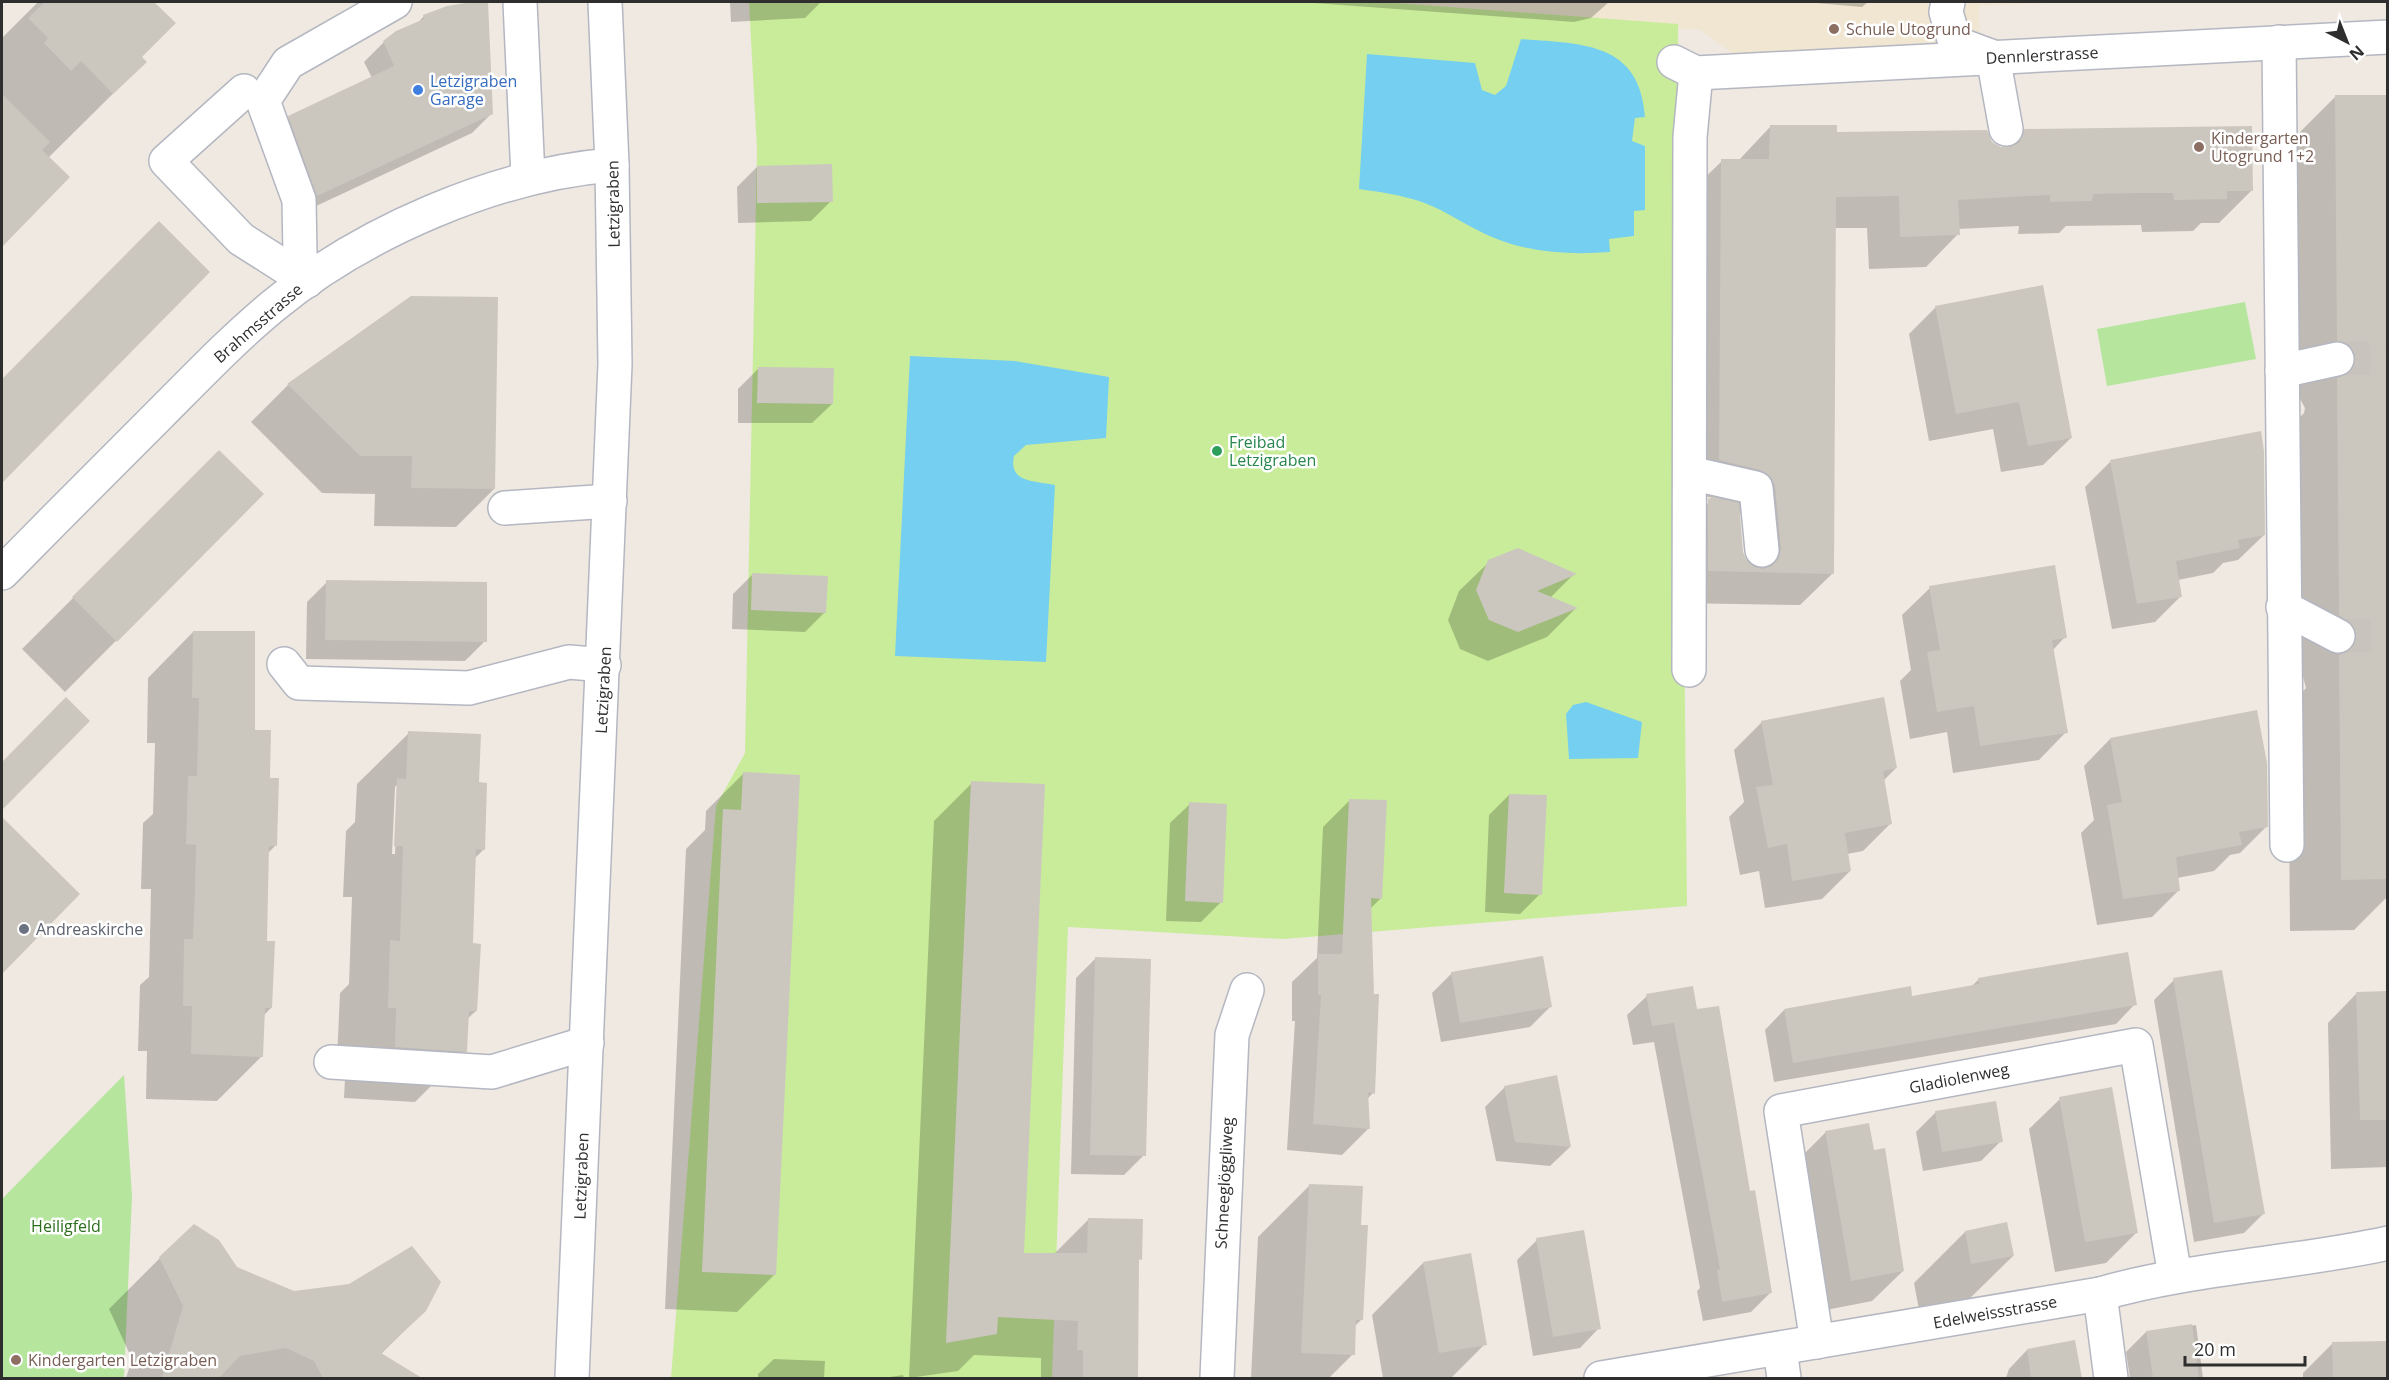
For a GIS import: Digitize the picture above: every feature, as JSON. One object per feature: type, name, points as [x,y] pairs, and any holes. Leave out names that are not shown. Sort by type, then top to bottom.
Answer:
[{"type":"street","points":[[307,281],[300,255],[299,200],[263,101],[288,63],[395,2]]},
{"type":"street","points":[[520,2],[528,177]]},
{"type":"street","name":"Letzigraben","points":[[572,1378],[615,364],[612,165],[605,2]]},
{"type":"street","points":[[1948,2],[1946,12],[1955,43],[1993,57],[2006,129]]},
{"type":"street","name":"Dennlerstrasse","points":[[1690,473],[1690,137],[1685,68],[1993,57],[2388,36]]},
{"type":"street","points":[[2279,42],[2287,845]]},
{"type":"street","points":[[244,91],[166,161],[241,239],[307,281]]},
{"type":"street","name":"Brahmsstrasse","points":[[2,573],[190,384],[273,306],[307,281],[412,220],[473,195],[528,177],[577,168],[612,165]]},
{"type":"street","points":[[2282,371],[2337,359]]},
{"type":"street","points":[[1689,670],[1690,473],[1756,488],[1762,550]]},
{"type":"street","points":[[505,508],[610,501]]},
{"type":"street","points":[[2283,607],[2338,636]]},
{"type":"street","points":[[284,664],[299,683],[469,688],[569,662],[604,665]]},
{"type":"street","name":"Schneeglöggliweg","points":[[1217,1378],[1232,1035],[1247,990]]},
{"type":"street","points":[[331,1062],[492,1072],[587,1043]]},
{"type":"street","name":"Gladiolenweg","points":[[1817,1342],[1781,1111],[2136,1045],[2175,1276]]},
{"type":"street","name":"Edelweissstrasse","points":[[1601,1378],[1782,1364],[1817,1342],[2100,1294],[2148,1280],[2333,1255],[2388,1243]]},
{"type":"street","points":[[2100,1294],[2111,1378]]},
{"type":"shaded area","name":"Schule Utogrund","points":[[1304,2],[2062,2],[1979,6],[1980,43],[1738,57],[1700,30]]},
{"type":"green space","name":"Freibad Letzigraben","points":[[749,2],[1382,2],[1678,24],[1687,906],[1283,939],[1068,927],[1052,1378],[671,1378],[716,806],[745,753],[757,150]]},
{"type":"green space","points":[[2245,302],[2256,359],[2107,386],[2097,329]]},
{"type":"green space","name":"Heiligfeld","points":[[124,1075],[132,1196],[124,1378],[2,1378],[2,1199]]},
{"type":"water","points":[[1521,39],[1565,43],[1604,51],[1619,60],[1632,73],[1641,92],[1645,117],[1635,118],[1632,141],[1645,146],[1645,210],[1634,211],[1634,236],[1609,239],[1610,252],[1565,253],[1521,247],[1483,233],[1422,202],[1359,189],[1367,54],[1475,63],[1482,90],[1495,95],[1506,86]]},
{"type":"water","points":[[910,356],[1015,361],[1109,377],[1106,438],[1026,445],[1014,456],[1013,465],[1019,476],[1055,485],[1046,662],[895,656]]},
{"type":"water","points":[[1586,702],[1642,722],[1638,758],[1569,759],[1566,714],[1573,705]]},
{"type":"building","points":[[45,2],[154,2],[176,23],[142,57],[147,62],[113,94],[81,61],[71,71],[44,43],[48,38],[28,18]]},
{"type":"building","name":"Letzigraben Garage","points":[[488,2],[493,114],[317,196],[288,116],[394,66],[383,41],[396,31],[424,19],[423,15],[447,6]]},
{"type":"building","points":[[2,94],[50,142],[42,150],[70,177],[2,247]]},
{"type":"building","points":[[2335,95],[2388,95],[2388,879],[2341,880],[2339,655],[2354,645],[2357,636],[2353,626],[2339,615],[2337,378],[2350,372],[2355,364],[2355,356],[2350,346],[2337,341]]},
{"type":"building","points":[[1770,125],[1837,125],[1837,132],[1987,130],[1992,142],[2000,147],[2009,147],[2019,143],[2024,129],[2252,126],[2253,191],[2227,191],[2227,199],[2174,200],[2173,193],[2138,193],[2093,194],[2092,201],[2050,202],[2050,195],[1958,200],[1960,235],[1900,237],[1899,196],[1836,197],[1834,574],[1708,571],[1708,499],[1713,497],[1739,503],[1743,552],[1747,561],[1754,567],[1763,569],[1772,566],[1779,558],[1781,549],[1775,486],[1770,476],[1760,470],[1719,460],[1721,159],[1769,159]]},
{"type":"building","points":[[832,164],[833,202],[757,203],[757,166]]},
{"type":"building","points":[[159,221],[210,272],[2,483],[2,379]]},
{"type":"building","points":[[2043,285],[2072,438],[2028,446],[2019,402],[1956,414],[1935,306]]},
{"type":"building","points":[[411,296],[498,297],[495,489],[411,488],[412,456],[360,456],[287,384]]},
{"type":"building","points":[[758,367],[834,368],[833,404],[757,403]]},
{"type":"building","points":[[2261,431],[2264,451],[2265,535],[2238,540],[2240,548],[2176,561],[2182,597],[2137,604],[2110,460]]},
{"type":"building","points":[[219,450],[264,494],[117,642],[72,597]]},
{"type":"building","points":[[1518,548],[1577,574],[1537,591],[1578,608],[1518,632],[1489,620],[1476,590],[1488,560]]},
{"type":"building","points":[[2055,565],[2067,638],[2052,640],[2068,733],[1980,746],[1974,706],[1937,712],[1927,652],[1940,650],[1929,586]]},
{"type":"building","points":[[752,573],[828,576],[826,613],[751,610]]},
{"type":"building","points":[[326,580],[487,582],[487,642],[325,640]]},
{"type":"building","points":[[193,631],[255,631],[255,730],[271,730],[270,778],[279,778],[277,846],[269,846],[267,941],[275,941],[272,1008],[265,1008],[263,1057],[191,1054],[192,1006],[183,1006],[184,939],[193,939],[195,891],[196,845],[186,844],[188,776],[197,776],[199,698],[192,698]]},
{"type":"building","points":[[66,697],[90,721],[2,810],[2,762]]},
{"type":"building","points":[[1884,697],[1897,768],[1883,771],[1892,824],[1845,833],[1851,871],[1792,881],[1787,844],[1768,848],[1756,787],[1773,785],[1761,721]]},
{"type":"building","points":[[2257,710],[2267,763],[2268,827],[2239,832],[2242,845],[2176,857],[2180,891],[2123,899],[2107,805],[2122,802],[2110,738]]},
{"type":"building","points":[[408,731],[481,734],[479,782],[487,783],[485,850],[476,849],[473,943],[481,944],[477,1011],[469,1011],[467,1052],[395,1047],[396,1008],[388,1008],[390,940],[400,941],[403,846],[394,846],[397,778],[406,779]]},
{"type":"building","points":[[743,772],[800,775],[776,1275],[702,1272],[723,809],[741,810]]},
{"type":"building","points":[[971,781],[1045,784],[1024,1253],[1087,1253],[1088,1218],[1143,1219],[1142,1260],[1139,1259],[1138,1378],[1083,1378],[1083,1350],[1077,1350],[1078,1321],[998,1317],[997,1334],[946,1343]]},
{"type":"building","points":[[1509,794],[1547,795],[1542,895],[1504,893]]},
{"type":"building","points":[[1349,799],[1387,800],[1382,899],[1371,898],[1374,994],[1379,994],[1375,1094],[1368,1092],[1370,1129],[1313,1124],[1321,995],[1318,995],[1318,954],[1342,954]]},
{"type":"building","points":[[1189,802],[1227,804],[1223,903],[1185,901]]},
{"type":"building","name":"Andreaskirche","points":[[2,817],[80,894],[2,974]]},
{"type":"building","points":[[2128,952],[2137,1005],[1793,1063],[1784,1009],[1911,986],[1912,996],[1979,984],[1978,978]]},
{"type":"building","points":[[1543,956],[1552,1007],[1460,1023],[1451,972]]},
{"type":"building","points":[[1095,957],[1151,959],[1146,1156],[1090,1155]]},
{"type":"building","points":[[2222,970],[2265,1214],[2214,1223],[2173,978]]},
{"type":"building","points":[[1693,986],[1697,1009],[1719,1006],[1750,1191],[1755,1190],[1772,1293],[1722,1302],[1717,1270],[1720,1269],[1674,1023],[1652,1026],[1646,994]]},
{"type":"building","points":[[2388,991],[2388,1120],[2360,1120],[2356,992]]},
{"type":"building","points":[[1557,1075],[1571,1147],[1515,1142],[1504,1086]]},
{"type":"building","points":[[2112,1087],[2138,1233],[2085,1242],[2059,1097]]},
{"type":"building","points":[[1996,1101],[2003,1142],[1942,1152],[1935,1111]]},
{"type":"building","points":[[1869,1123],[1874,1150],[1885,1148],[1904,1271],[1851,1281],[1825,1131]]},
{"type":"building","points":[[1309,1184],[1363,1186],[1361,1225],[1368,1225],[1363,1320],[1356,1320],[1355,1355],[1301,1353]]},
{"type":"building","points":[[2007,1222],[2014,1256],[1971,1264],[1965,1231]]},
{"type":"building","points":[[194,1224],[219,1240],[237,1267],[294,1291],[349,1284],[412,1246],[441,1282],[426,1311],[381,1353],[422,1378],[323,1378],[314,1361],[286,1348],[240,1356],[219,1378],[162,1378],[183,1306],[159,1257]]},
{"type":"building","points":[[1584,1230],[1601,1329],[1553,1337],[1536,1238]]},
{"type":"building","points":[[1471,1253],[1487,1345],[1439,1353],[1423,1262]]},
{"type":"building","points":[[2192,1324],[2199,1378],[2153,1378],[2146,1331]]},
{"type":"building","points":[[2075,1340],[2082,1378],[2031,1378],[2027,1349]]},
{"type":"building","points":[[2388,1341],[2388,1378],[2333,1378],[2332,1342]]},
{"type":"tunnel","points":[[2337,359],[2388,358]]},
{"type":"tunnel","points":[[2338,636],[2388,635]]},
{"type":"place","name":"Schule Utogrund","points":[[1834,29]]},
{"type":"place","name":"Letzigraben Garage","points":[[418,90]]},
{"type":"place","name":"Kindergarten Utogrund 1+2","points":[[2199,147]]},
{"type":"place","name":"Freibad Letzigraben","points":[[1217,451]]},
{"type":"place","name":"Andreaskirche","points":[[24,929]]},
{"type":"place","name":"Kindergarten Letzigraben","points":[[16,1360]]}]
